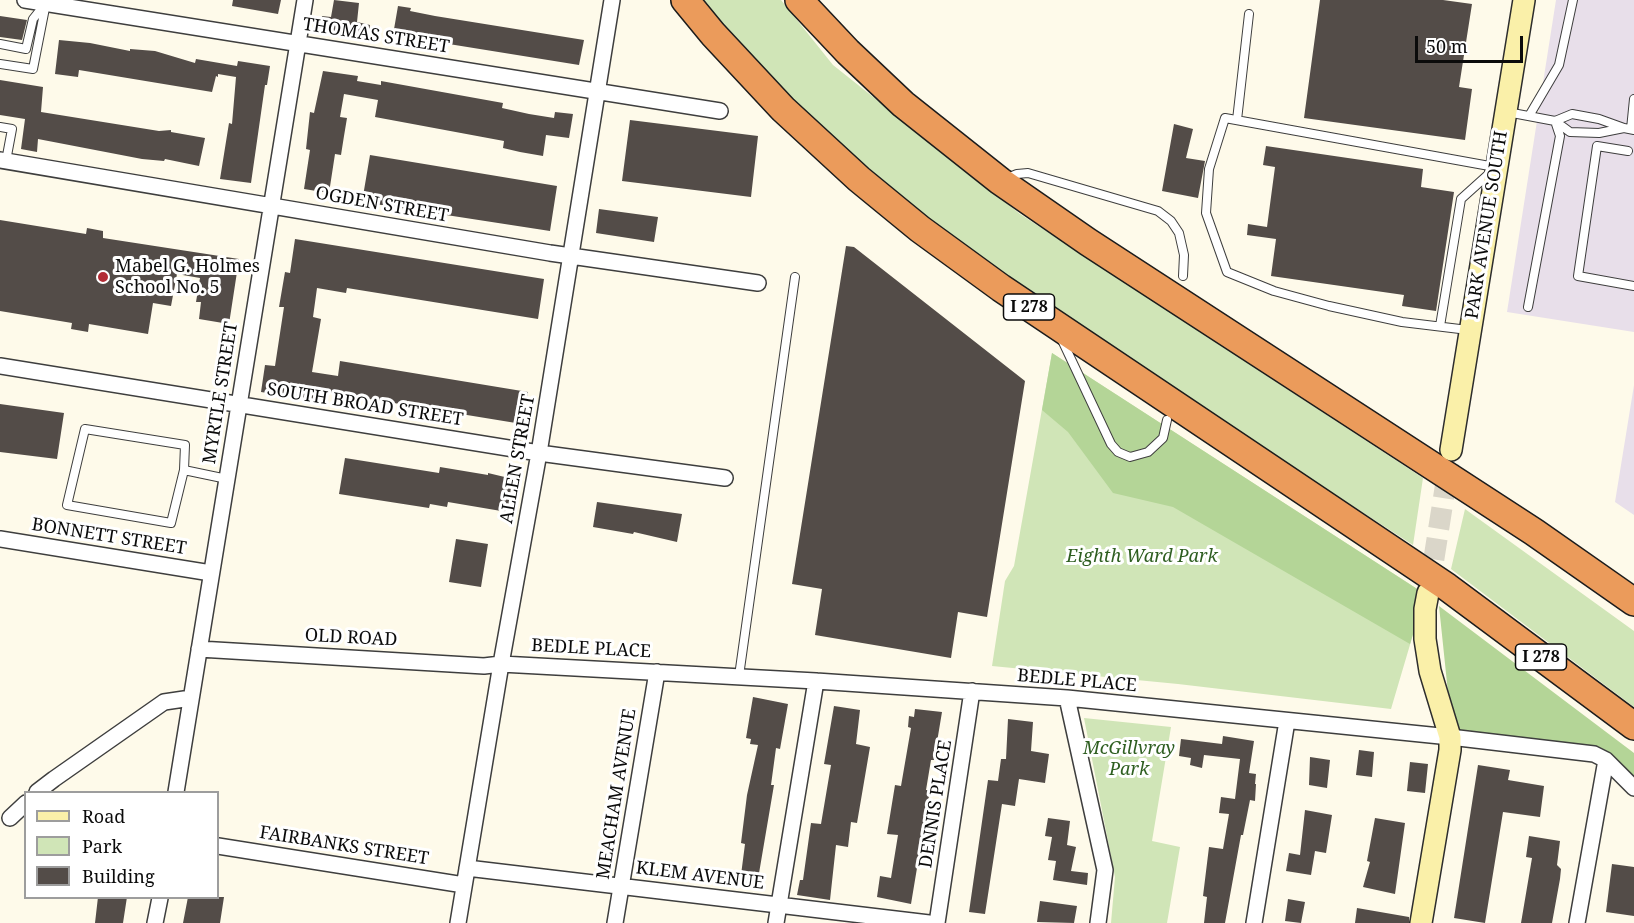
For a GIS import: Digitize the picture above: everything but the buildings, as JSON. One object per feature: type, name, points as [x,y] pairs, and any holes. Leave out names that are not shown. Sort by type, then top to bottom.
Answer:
[{"type":"highway","points":[[799,0],[848,52],[903,104],[1000,181],[1080,237],[1534,532],[1634,602]]},
{"type":"highway","name":"I 278","points":[[688,5],[783,109],[858,179],[960,259],[1448,587],[1634,726]]},
{"type":"street","name":"THOMAS STREET","points":[[25,0],[720,111]]},
{"type":"street","name":"MYRTLE STREET","points":[[176,791],[305,0]]},
{"type":"street","name":"ALLEN STREET","points":[[458,923],[539,453],[612,0]]},
{"type":"street","name":"PARK AVENUE SOUTH","points":[[1451,450],[1524,0]]},
{"type":"street","name":"OGDEN STREET","points":[[3,161],[571,256],[758,283]]},
{"type":"street","name":"SOUTH BROAD STREET","points":[[0,366],[539,453],[725,478]]},
{"type":"street","name":"BONNETT STREET","points":[[0,539],[211,573]]},
{"type":"street","points":[[1421,923],[1450,750],[1450,737],[1430,671],[1425,639],[1425,609],[1428,593]]},
{"type":"street","name":"OLD ROAD","points":[[199,649],[484,666],[501,664]]},
{"type":"street","name":"BEDLE PLACE","points":[[501,664],[739,676],[1067,698],[1450,737],[1594,754],[1606,760],[1634,788]]},
{"type":"street","name":"MEACHAM AVENUE","points":[[615,923],[657,672]]},
{"type":"street","points":[[776,923],[816,681]]},
{"type":"street","name":"DENNIS PLACE","points":[[937,923],[972,691]]},
{"type":"street","points":[[38,791],[164,702],[190,698]]},
{"type":"street","points":[[1067,698],[1105,870],[1098,923]]},
{"type":"street","points":[[1254,923],[1287,721]]},
{"type":"street","points":[[1577,923],[1606,760]]},
{"type":"street","points":[[10,818],[24,805]]},
{"type":"street","name":"FAIRBANKS STREET","points":[[219,846],[464,885]]},
{"type":"street","name":"KLEM AVENUE","points":[[466,868],[929,923]]},
{"type":"street","points":[[155,923],[160,899]]},
{"type":"lane","points":[[1529,116],[1559,65],[1573,0]]},
{"type":"lane","points":[[0,44],[26,49],[33,19],[52,3]]},
{"type":"lane","points":[[0,64],[33,69],[52,3]]},
{"type":"lane","points":[[1237,120],[1249,14]]},
{"type":"lane","points":[[1630,129],[1634,99]]},
{"type":"lane","points":[[1506,112],[1555,121],[1570,132],[1599,133],[1630,129]]},
{"type":"lane","points":[[1555,121],[1572,114],[1599,119],[1630,129]]},
{"type":"lane","points":[[1470,330],[1402,322],[1285,294],[1227,272],[1206,213],[1209,169],[1225,118],[1497,167]]},
{"type":"lane","points":[[1528,307],[1560,136],[1555,121]]},
{"type":"lane","points":[[0,127],[12,129],[3,161]]},
{"type":"lane","points":[[1628,151],[1597,146],[1578,276],[1634,286]]},
{"type":"lane","points":[[1440,326],[1461,199],[1497,167]]},
{"type":"lane","points":[[1000,181],[1017,174],[1028,173],[1158,211],[1171,221],[1181,239],[1184,255],[1183,276]]},
{"type":"lane","points":[[739,676],[795,277]]},
{"type":"lane","points":[[1053,322],[1114,449],[1130,457],[1148,452],[1163,438],[1167,420]]},
{"type":"lane","points":[[85,429],[184,445],[184,470],[171,523],[67,505],[85,429]]},
{"type":"lane","points":[[184,470],[227,479]]},
{"type":"shaded area","points":[[1556,0],[1634,0],[1634,332],[1507,312]]},
{"type":"shaded area","points":[[1634,385],[1634,515],[1615,502]]},
{"type":"green space","points":[[699,0],[781,0],[833,65],[1020,214],[1423,478],[1413,545],[1271,453],[960,244],[818,126],[719,27]]},
{"type":"green space","name":"Eighth Ward Park","points":[[1052,353],[1425,594],[1391,709],[1178,684],[992,666],[1005,581],[1014,566]]},
{"type":"green space","points":[[1052,353],[1425,594],[1410,644],[1173,507],[1113,493],[1068,432],[1042,410]]},
{"type":"green space","points":[[1465,509],[1634,631],[1634,707],[1451,569]]},
{"type":"green space","points":[[1439,606],[1634,753],[1634,783],[1602,753],[1452,731]]},
{"type":"green space","name":"McGillvray Park","points":[[1084,718],[1171,727],[1152,841],[1180,847],[1167,923],[1111,923],[1115,877]]},
{"type":"tunnel","points":[[1429,590],[1449,463]]},
{"type":"place","name":"Mabel G. Holmes School No. 5","points":[[103,277]]}]
